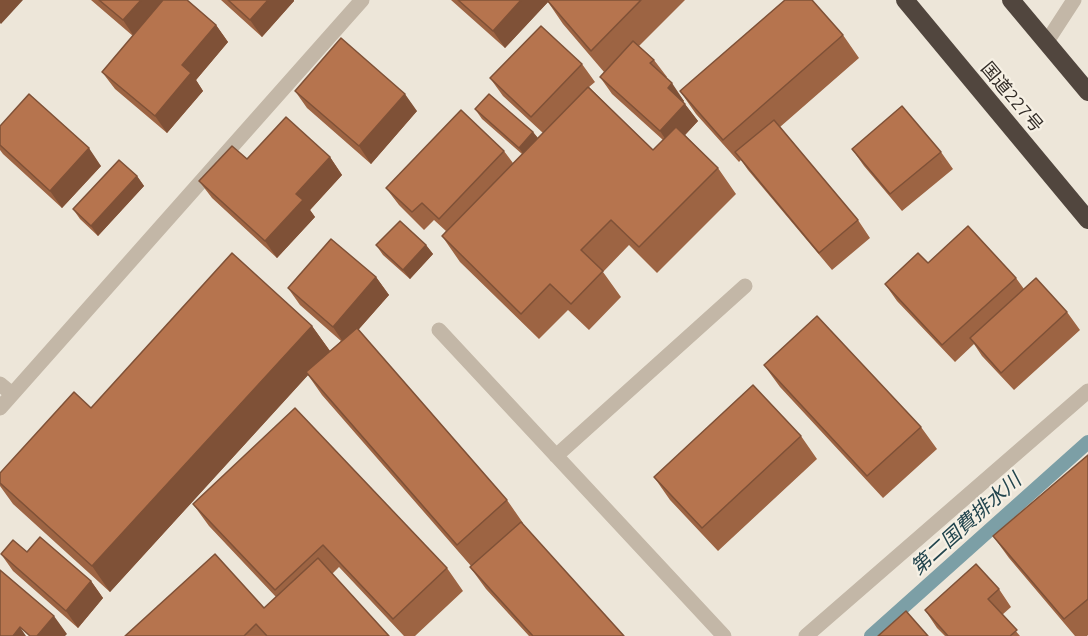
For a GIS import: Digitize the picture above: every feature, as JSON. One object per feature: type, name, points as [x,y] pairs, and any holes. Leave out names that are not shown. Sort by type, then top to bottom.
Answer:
[{"type":"highway","name":"国道227号","points":[[904,0],[1088,220]]},
{"type":"highway","points":[[1011,0],[1088,92]]},
{"type":"street","points":[[0,408],[362,0]]},
{"type":"street","points":[[1046,43],[1074,0]]},
{"type":"street","points":[[556,456],[745,286]]},
{"type":"street","points":[[439,330],[724,636]]},
{"type":"street","points":[[0,384],[12,394]]},
{"type":"street","points":[[806,636],[1088,391]]},
{"type":"building","points":[[99,0],[141,0],[123,20]]},
{"type":"building","points":[[163,0],[187,0],[216,25],[182,65],[191,73],[155,116],[102,72]]},
{"type":"building","points":[[228,0],[268,0],[250,20]]},
{"type":"building","points":[[458,0],[521,0],[493,31]]},
{"type":"building","points":[[547,0],[641,0],[591,51]]},
{"type":"building","points":[[785,0],[812,0],[843,35],[723,140],[680,91]]},
{"type":"building","points":[[541,26],[582,64],[531,117],[490,78]]},
{"type":"building","points":[[341,38],[405,94],[359,146],[295,91]]},
{"type":"building","points":[[633,41],[654,60],[650,63],[672,83],[668,88],[685,104],[660,131],[600,77]]},
{"type":"building","points":[[588,87],[653,150],[676,127],[718,168],[639,247],[611,220],[581,250],[603,271],[571,304],[550,284],[521,314],[442,236]]},
{"type":"building","points":[[29,94],[89,148],[50,191],[0,145],[0,126]]},
{"type":"building","points":[[489,94],[533,132],[519,148],[475,109]]},
{"type":"building","points":[[902,106],[941,152],[890,194],[852,149]]},
{"type":"building","points":[[461,110],[504,151],[439,219],[422,203],[412,212],[386,188]]},
{"type":"building","points":[[286,117],[330,157],[296,194],[303,200],[265,241],[199,181],[232,146],[247,159]]},
{"type":"building","points":[[774,120],[858,220],[819,253],[735,152]]},
{"type":"building","points":[[119,160],[137,176],[91,226],[73,209]]},
{"type":"building","points":[[400,221],[426,245],[403,270],[376,245]]},
{"type":"building","points":[[968,226],[1016,278],[942,345],[885,284],[918,253],[928,263]]},
{"type":"building","points":[[331,239],[376,277],[333,327],[288,288]]},
{"type":"building","points":[[232,253],[312,326],[92,566],[0,483],[0,473],[74,392],[91,408]]},
{"type":"building","points":[[1036,278],[1067,312],[1001,373],[970,338]]},
{"type":"building","points":[[817,316],[921,427],[867,476],[764,365]]},
{"type":"building","points":[[357,328],[507,500],[457,545],[306,372]]},
{"type":"building","points":[[753,385],[801,436],[702,528],[654,477]]},
{"type":"building","points":[[295,408],[447,568],[393,619],[323,545],[275,590],[193,504]]},
{"type":"building","points":[[1088,455],[1088,599],[1064,619],[993,536]]},
{"type":"building","points":[[521,522],[624,636],[533,636],[470,567]]},
{"type":"building","points":[[40,537],[91,581],[66,611],[1,554],[13,540],[27,552]]},
{"type":"building","points":[[215,554],[264,608],[318,558],[389,636],[267,636],[256,624],[244,636],[125,636]]},
{"type":"building","points":[[976,564],[999,589],[988,599],[1017,630],[1010,636],[948,636],[925,610]]},
{"type":"building","points":[[0,570],[54,616],[37,636],[30,636],[20,627],[13,636],[0,636]]},
{"type":"building","points":[[906,611],[928,636],[878,636]]},
{"type":"waterway","name":"第二国費排水川","points":[[871,636],[1088,442]]}]
